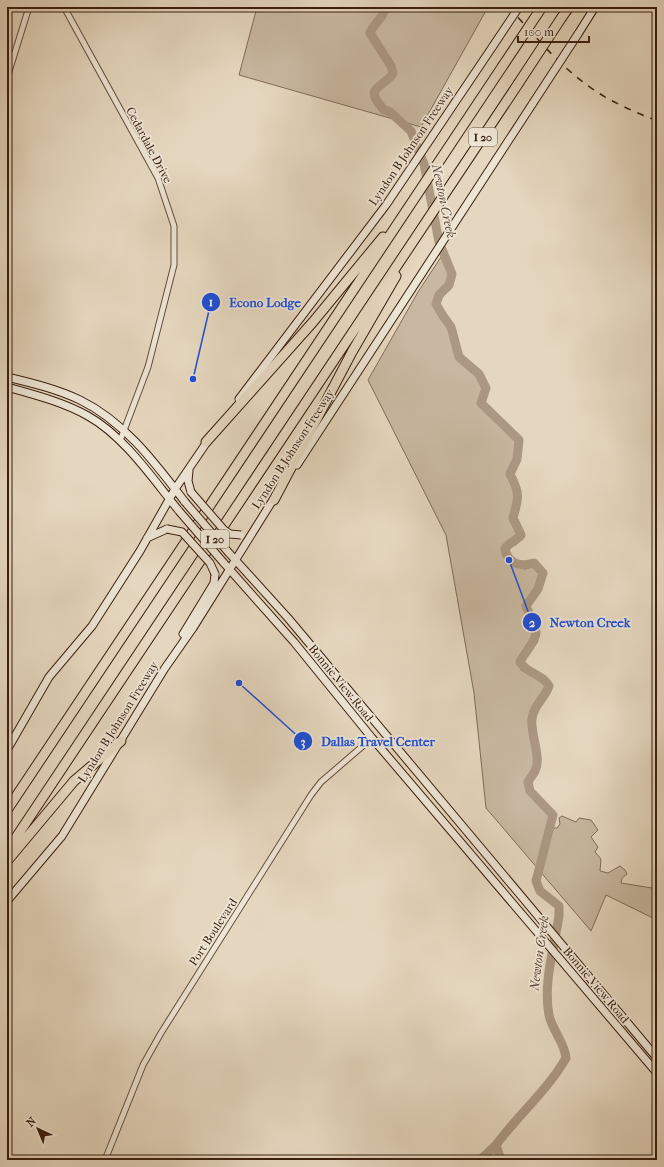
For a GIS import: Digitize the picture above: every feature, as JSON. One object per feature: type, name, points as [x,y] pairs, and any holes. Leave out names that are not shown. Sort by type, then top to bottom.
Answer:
[{"type":"highway","name":"I 20","points":[[7,810],[542,7]]},
{"type":"highway","name":"Lyndon B Johnson Freeway","points":[[7,851],[569,7]]},
{"type":"highway","points":[[206,442],[313,322],[415,199]]},
{"type":"highway","points":[[274,500],[422,227]]},
{"type":"highway","points":[[7,861],[74,782],[121,741]]},
{"type":"main road","name":"Lyndon B Johnson Freeway","points":[[7,750],[49,677],[92,626],[147,538],[175,489],[206,442],[362,238],[407,174],[518,7]]},
{"type":"main road","name":"Lyndon B Johnson Freeway","points":[[7,901],[62,836],[165,668],[595,7]]},
{"type":"main road","name":"Bonnie View Road","points":[[7,377],[58,391],[95,409],[125,430],[229,553],[288,618],[657,1058]]},
{"type":"main road","name":"Bonnie View Road","points":[[7,387],[51,400],[87,416],[120,441],[223,562],[280,625],[372,738],[657,1073]]},
{"type":"main road","points":[[51,400],[58,391]]},
{"type":"main road","points":[[189,468],[188,481],[191,492],[224,530],[230,534],[241,535],[256,528]]},
{"type":"main road","points":[[147,538],[167,529],[182,532],[210,563],[215,574],[214,583],[165,668]]},
{"type":"main road","points":[[280,625],[288,618]]},
{"type":"main road","points":[[372,738],[381,730]]},
{"type":"street","points":[[7,78],[29,7]]},
{"type":"street","name":"Cedardale Drive","points":[[64,7],[158,178],[174,226],[174,265],[148,367],[120,441]]},
{"type":"street","name":"Port Boulevard","points":[[106,1160],[143,1065],[182,999],[311,795],[322,782],[372,738]]},
{"type":"shaded area","points":[[257,7],[488,7],[421,127],[239,75]]},
{"type":"shaded area","points":[[443,254],[454,280],[450,290],[445,293],[438,305],[439,316],[453,334],[458,359],[472,370],[486,394],[482,407],[500,426],[510,431],[518,442],[519,461],[509,474],[518,494],[511,519],[520,536],[517,544],[505,550],[503,556],[508,564],[525,569],[532,567],[542,576],[539,590],[525,609],[534,638],[538,642],[525,655],[521,670],[546,683],[549,692],[535,714],[534,721],[538,771],[532,783],[532,796],[551,814],[550,828],[557,828],[560,824],[559,818],[562,816],[576,822],[579,818],[591,820],[598,830],[591,837],[598,847],[595,852],[601,859],[600,871],[608,873],[620,866],[627,874],[622,878],[621,883],[657,890],[653,900],[654,909],[657,910],[657,920],[606,895],[591,931],[486,808],[474,693],[446,535],[368,380],[418,292]]},
{"type":"waterway","name":"Newton Creek","points":[[385,7],[383,14],[370,33],[391,66],[393,73],[374,92],[375,98],[383,109],[390,112],[411,131],[424,164],[439,242],[452,274],[449,285],[439,295],[436,304],[451,327],[459,357],[479,374],[486,388],[481,403],[519,440],[517,459],[510,474],[516,486],[518,495],[513,518],[521,535],[505,549],[509,558],[515,563],[524,565],[534,563],[543,573],[538,589],[526,606],[535,626],[536,634],[520,662],[527,669],[543,679],[549,686],[533,714],[532,725],[537,753],[537,766],[528,782],[530,791],[553,815],[536,881],[540,891],[559,906],[559,916],[547,991],[549,1015],[565,1052],[566,1058],[550,1081],[496,1145],[501,1160]]},
{"type":"waterway","points":[[480,1160],[496,1145]]},
{"type":"railway","points":[[509,7],[555,58],[587,85],[612,101],[657,121]]},
{"type":"place","name":"Econo Lodge","points":[[193,379]]},
{"type":"place","name":"Newton Creek","points":[[509,560]]},
{"type":"place","name":"Dallas Travel Center","points":[[239,683]]}]
